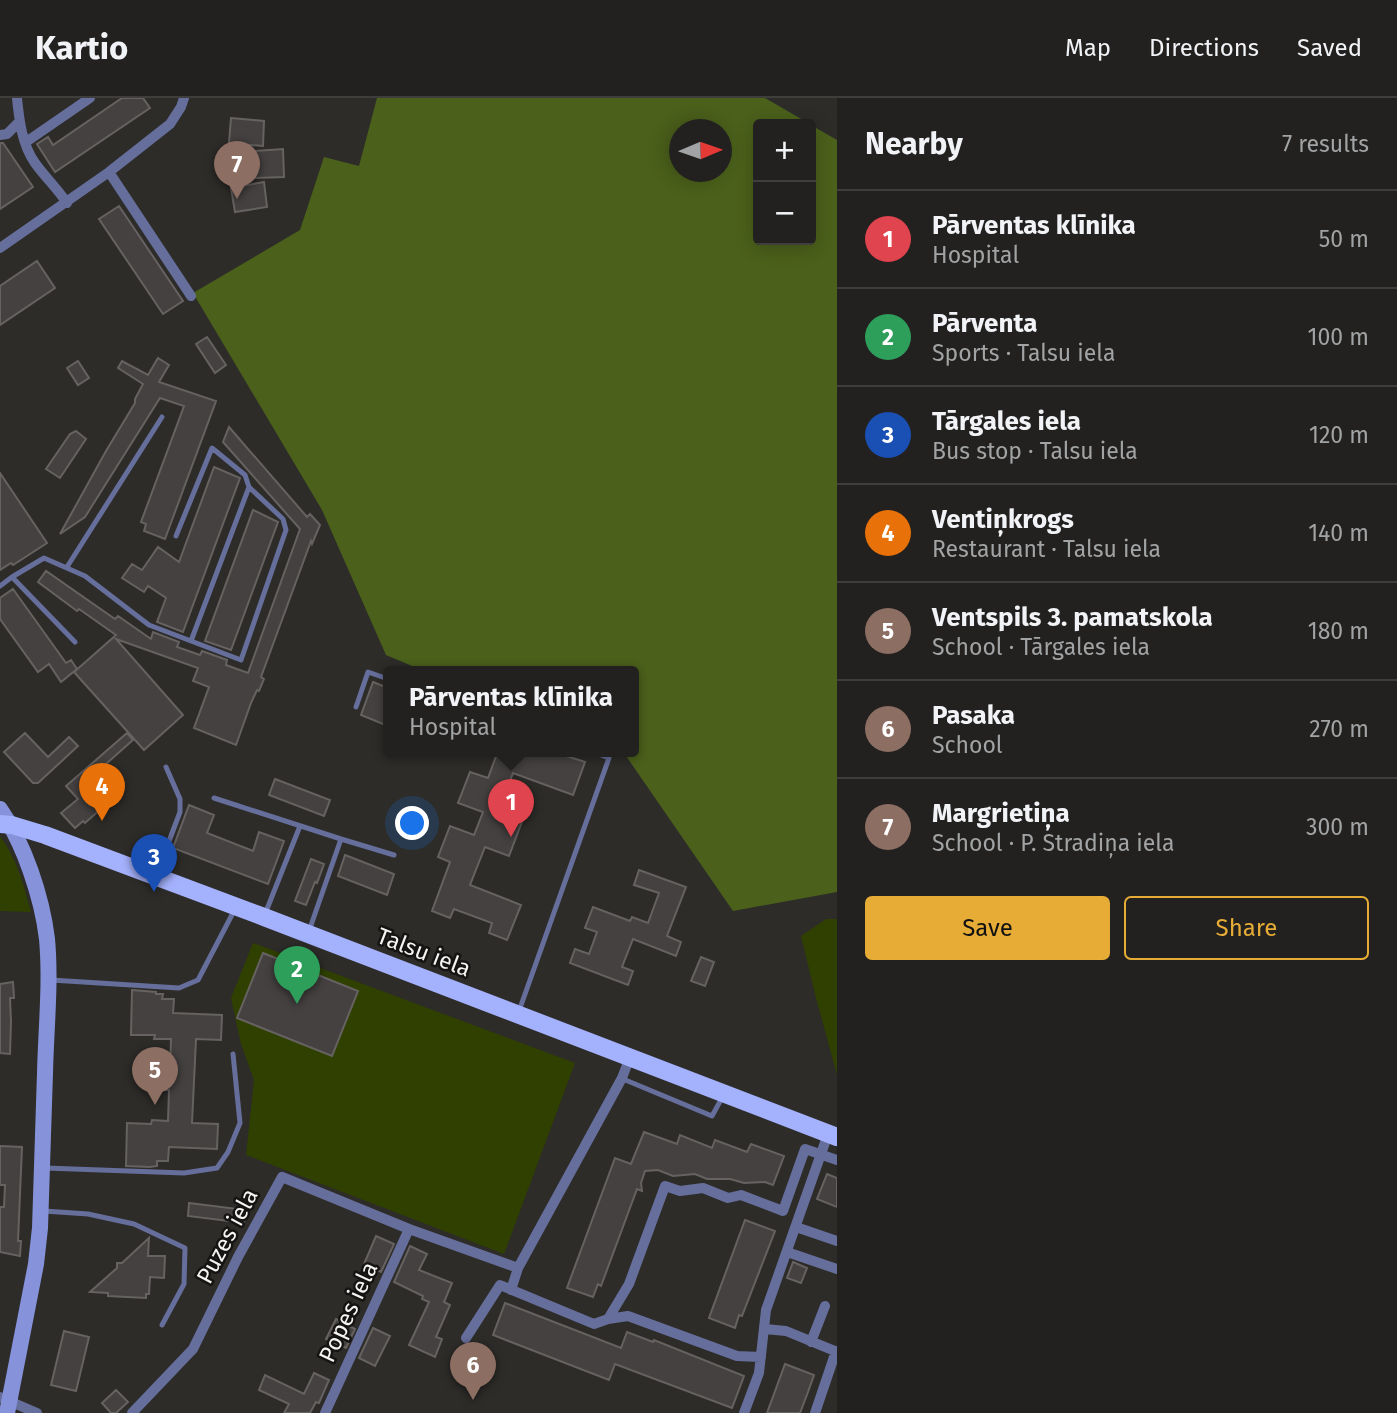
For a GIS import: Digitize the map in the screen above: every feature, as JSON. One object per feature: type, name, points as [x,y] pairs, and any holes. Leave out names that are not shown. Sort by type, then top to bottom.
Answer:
[{"type":"main road","name":"Talsu iela","points":[[6,824],[69,844],[236,906],[833,1135]]},
{"type":"street","points":[[17,98],[19,122],[33,160],[67,203]]},
{"type":"street","points":[[26,142],[90,98]]},
{"type":"street","points":[[0,248],[67,203],[170,124],[184,98]]},
{"type":"street","points":[[0,121],[4,134],[19,122]]},
{"type":"street","points":[[109,172],[191,296]]},
{"type":"street","points":[[0,809],[29,867],[47,938],[41,1210],[36,1264],[5,1404],[37,1413]]},
{"type":"street","points":[[511,1290],[517,1268],[622,1078],[630,1057]]},
{"type":"street","points":[[744,1413],[759,1373],[766,1310],[821,1154],[833,1135]]},
{"type":"street","points":[[783,1211],[804,1149],[837,1160]]},
{"type":"street","name":"Puzes iela","points":[[132,1413],[192,1349],[238,1257],[282,1178],[517,1268]]},
{"type":"street","points":[[608,1319],[629,1284],[665,1186],[680,1191],[703,1188],[728,1198],[741,1195],[783,1211],[797,1222],[837,1241]]},
{"type":"street","name":"Popes iela","points":[[325,1413],[410,1229]]},
{"type":"street","points":[[787,1252],[837,1269]]},
{"type":"street","points":[[466,1338],[500,1285],[594,1324],[628,1316],[737,1356],[761,1357]]},
{"type":"street","points":[[811,1342],[825,1306]]},
{"type":"street","points":[[765,1329],[786,1331],[836,1352],[816,1413]]},
{"type":"lane","points":[[67,568],[162,417]]},
{"type":"lane","points":[[0,586],[44,558],[85,576],[149,625],[242,660],[286,530],[283,519],[248,487],[245,475],[212,448],[176,536]]},
{"type":"lane","points":[[191,641],[248,487]]},
{"type":"lane","points":[[12,577],[75,642]]},
{"type":"lane","points":[[356,707],[368,672],[383,677]]},
{"type":"lane","points":[[519,1014],[609,758],[606,757]]},
{"type":"lane","points":[[156,876],[180,812],[180,799],[166,767]]},
{"type":"lane","points":[[214,798],[394,855]]},
{"type":"lane","points":[[264,917],[300,826]]},
{"type":"lane","points":[[307,934],[341,839]]},
{"type":"lane","points":[[48,980],[179,988],[198,980],[236,906]]},
{"type":"lane","points":[[42,1167],[184,1173],[217,1168],[229,1152],[240,1123],[233,1054]]},
{"type":"lane","points":[[622,1078],[712,1116],[724,1093]]},
{"type":"lane","points":[[41,1210],[88,1214],[134,1224],[185,1248],[184,1284],[162,1325]]},
{"type":"green space","points":[[377,98],[765,98],[801,119],[753,119],[753,245],[816,245],[816,128],[837,140],[837,892],[733,911],[627,757],[639,757],[639,666],[412,666],[386,655],[322,510],[193,293],[300,230],[324,157],[359,166]]},
{"type":"green space","points":[[0,836],[23,882],[31,912],[0,911]]},
{"type":"green space","points":[[826,919],[837,919],[837,1075],[801,936]]},
{"type":"green space","points":[[253,943],[575,1063],[504,1254],[246,1155],[254,1080],[241,1044],[231,998]]},
{"type":"building","points":[[122,98],[143,98],[150,108],[55,172],[37,144],[48,137],[53,145]]},
{"type":"building","points":[[231,118],[264,121],[263,146],[229,143]]},
{"type":"building","points":[[0,143],[3,143],[33,187],[0,209]]},
{"type":"building","points":[[283,149],[284,177],[255,178],[254,151]]},
{"type":"building","points":[[264,182],[267,207],[235,212],[231,188]]},
{"type":"building","points":[[119,206],[183,301],[163,314],[99,219]]},
{"type":"building","points":[[37,261],[55,288],[0,325],[0,286]]},
{"type":"building","points":[[207,337],[226,365],[215,373],[196,344]]},
{"type":"building","points":[[158,358],[169,365],[159,382],[216,401],[165,539],[144,531],[146,524],[141,522],[184,406],[160,398],[85,517],[60,534],[135,403],[143,384],[118,368],[122,361],[148,375]]},
{"type":"building","points":[[78,361],[89,378],[78,385],[67,368]]},
{"type":"building","points":[[229,427],[307,517],[310,514],[320,525],[312,544],[311,541],[261,677],[264,679],[251,703],[236,745],[194,728],[209,687],[193,681],[198,668],[116,639],[183,715],[144,750],[74,672],[116,635],[38,582],[46,571],[115,619],[118,616],[151,639],[153,632],[179,642],[177,647],[200,655],[202,651],[227,660],[226,665],[248,673],[300,529],[223,442]]},
{"type":"building","points":[[76,431],[86,439],[60,478],[46,469],[70,434]]},
{"type":"building","points":[[214,467],[240,478],[183,632],[157,622],[166,598],[148,586],[144,592],[122,578],[132,564],[142,570],[158,547],[179,562]]},
{"type":"building","points":[[0,473],[47,543],[13,565],[11,563],[0,570]]},
{"type":"building","points":[[253,510],[278,522],[231,650],[205,641]]},
{"type":"building","points":[[13,589],[66,663],[71,660],[77,669],[61,682],[49,664],[38,672],[0,619],[0,598]]},
{"type":"building","points":[[373,682],[383,686],[383,724],[361,715]]},
{"type":"building","points":[[25,733],[48,757],[69,737],[78,746],[38,783],[33,783],[4,752]]},
{"type":"building","points":[[127,733],[133,740],[89,779],[108,799],[85,823],[83,821],[75,828],[61,813],[78,799],[66,786]]},
{"type":"building","points":[[496,757],[570,757],[585,762],[573,795],[513,773],[499,810],[523,819],[509,856],[485,847],[470,885],[521,905],[507,940],[489,933],[492,923],[454,909],[450,918],[432,911],[450,862],[438,857],[450,826],[474,835],[483,812],[458,803],[470,772],[488,778]]},
{"type":"building","points":[[275,779],[330,800],[324,816],[269,795]]},
{"type":"building","points":[[189,805],[214,815],[207,833],[253,851],[259,832],[284,841],[268,884],[173,848]]},
{"type":"building","points":[[345,855],[394,874],[387,895],[338,876]]},
{"type":"building","points":[[311,859],[324,864],[306,905],[295,901]]},
{"type":"building","points":[[639,870],[686,887],[667,936],[681,942],[676,956],[633,939],[622,967],[633,971],[628,985],[570,963],[575,949],[589,954],[597,932],[585,928],[593,907],[630,921],[632,917],[648,923],[659,893],[634,885]]},
{"type":"building","points":[[263,953],[358,991],[332,1056],[237,1018]]},
{"type":"building","points":[[701,957],[714,962],[705,986],[691,981]]},
{"type":"building","points":[[13,982],[14,998],[10,998],[10,1054],[0,1053],[0,984]]},
{"type":"building","points":[[132,990],[156,992],[163,994],[162,999],[174,999],[173,1013],[222,1015],[221,1040],[196,1039],[192,1123],[218,1124],[217,1149],[169,1147],[168,1161],[157,1161],[157,1166],[126,1166],[127,1123],[151,1124],[152,1120],[168,1121],[169,1090],[165,1090],[166,1070],[170,1070],[171,1039],[154,1039],[155,1035],[131,1035]]},
{"type":"building","points":[[644,1132],[677,1144],[680,1135],[712,1148],[715,1140],[747,1152],[751,1144],[784,1156],[773,1185],[765,1182],[707,1179],[695,1174],[673,1176],[658,1170],[645,1171],[641,1183],[642,1191],[637,1189],[601,1286],[598,1284],[593,1297],[567,1288],[615,1158],[631,1164]]},
{"type":"building","points":[[0,1146],[22,1147],[18,1241],[21,1241],[20,1256],[0,1252],[0,1207],[4,1207],[5,1185],[0,1185]]},
{"type":"building","points":[[827,1174],[837,1178],[837,1207],[817,1199]]},
{"type":"building","points":[[189,1203],[246,1210],[244,1223],[188,1216]]},
{"type":"building","points":[[745,1220],[775,1231],[735,1328],[709,1318]]},
{"type":"building","points":[[376,1236],[394,1244],[381,1272],[364,1264]]},
{"type":"building","points":[[149,1238],[148,1256],[165,1256],[164,1278],[150,1277],[149,1294],[146,1294],[146,1298],[90,1292],[117,1268],[117,1263],[122,1263]]},
{"type":"building","points":[[410,1246],[427,1254],[419,1270],[452,1283],[444,1302],[450,1305],[436,1337],[442,1339],[435,1357],[409,1345],[429,1302],[422,1299],[423,1296],[394,1282]]},
{"type":"building","points":[[793,1262],[807,1268],[801,1283],[787,1278]]},
{"type":"building","points":[[505,1303],[621,1348],[627,1332],[744,1376],[732,1408],[615,1364],[609,1380],[493,1335]]},
{"type":"building","points":[[336,1319],[355,1329],[346,1348],[326,1339]]},
{"type":"building","points":[[373,1328],[390,1336],[375,1366],[359,1358]]},
{"type":"building","points":[[64,1331],[89,1337],[76,1391],[51,1385]]},
{"type":"building","points":[[785,1364],[814,1375],[808,1392],[800,1413],[767,1413]]},
{"type":"building","points":[[314,1373],[329,1380],[319,1403],[316,1402],[310,1413],[284,1413],[289,1404],[259,1390],[265,1375],[304,1394]]},
{"type":"building","points":[[116,1390],[128,1402],[116,1413],[111,1413],[102,1403]]},
{"type":"place","name":"Margrietiņa","points":[[237,199]]},
{"type":"place","name":"Ventiņkrogs","points":[[102,821]]},
{"type":"place","name":"Pārventas klīnika","points":[[511,837]]},
{"type":"place","name":"Tārgales iela","points":[[154,892]]},
{"type":"place","name":"Pārventa","points":[[297,1004]]},
{"type":"place","name":"Ventspils 3. pamatskola","points":[[155,1105]]},
{"type":"place","name":"Pasaka","points":[[473,1400]]}]
